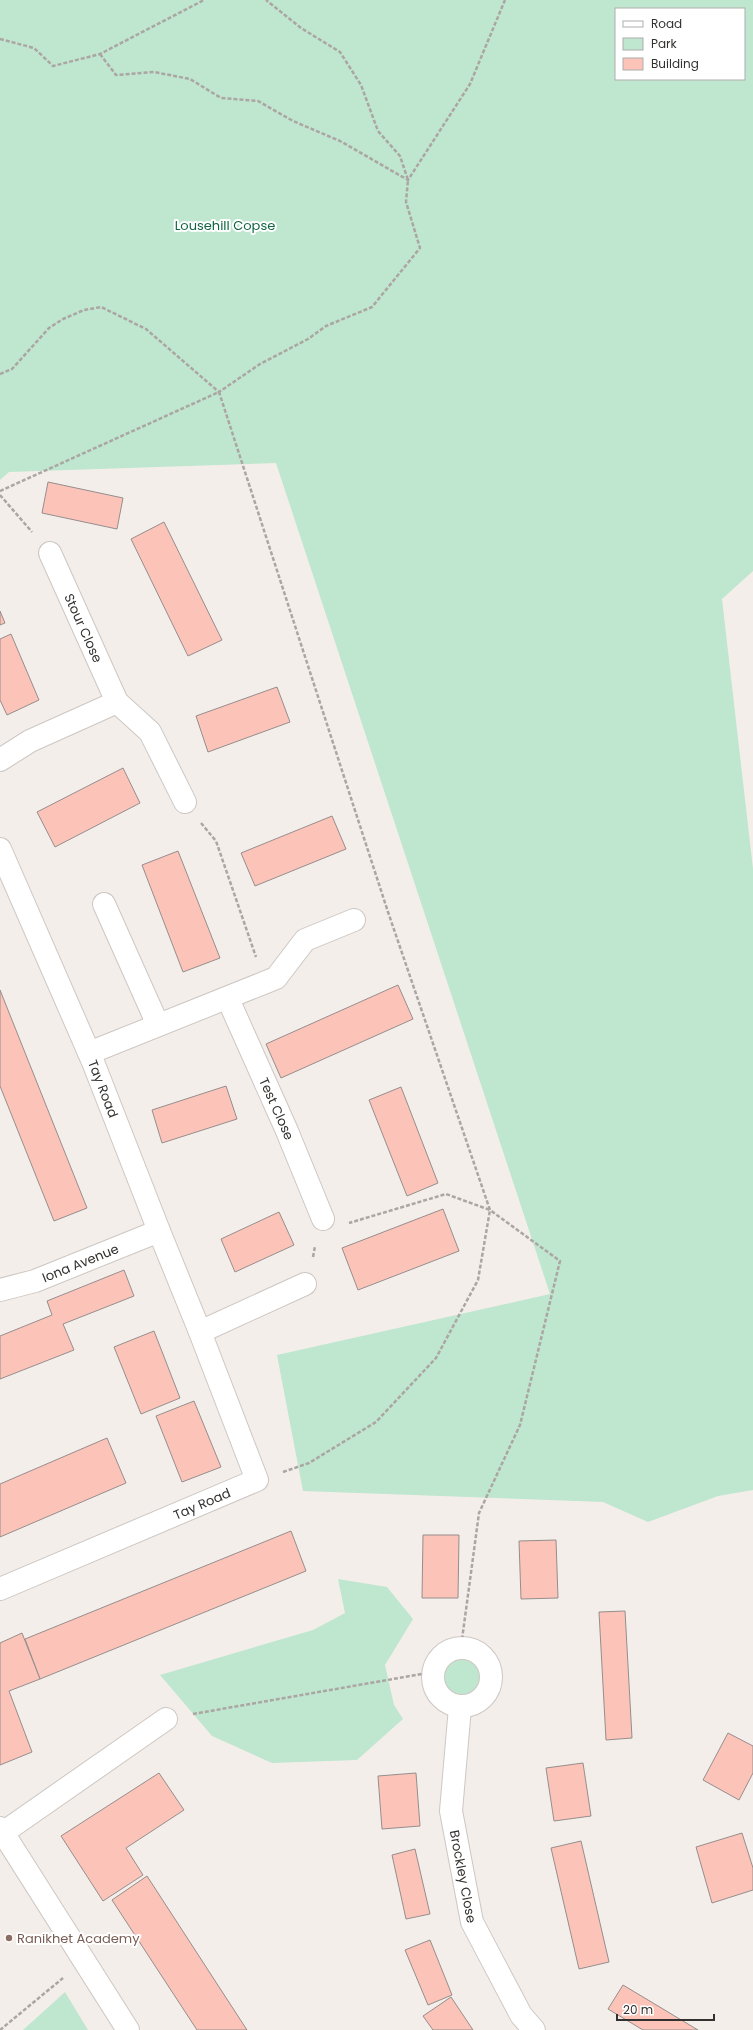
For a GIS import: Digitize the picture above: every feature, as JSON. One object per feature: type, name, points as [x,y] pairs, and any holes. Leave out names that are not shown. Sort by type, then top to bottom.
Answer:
[{"type":"street","name":"Stour Close","points":[[50,553],[117,702],[150,732],[185,802]]},
{"type":"street","points":[[0,760],[30,741],[117,702]]},
{"type":"street","name":"Tay Road","points":[[0,849],[89,1053],[257,1480],[0,1589]]},
{"type":"street","points":[[104,904],[158,1025]]},
{"type":"street","points":[[89,1053],[276,978],[305,940],[354,920]]},
{"type":"street","name":"Test Close","points":[[228,998],[287,1131],[323,1219]]},
{"type":"street","name":"Iona Avenue","points":[[0,1290],[35,1281],[159,1231]]},
{"type":"street","points":[[200,1332],[305,1284]]},
{"type":"street","points":[[462,1647],[476,1651],[489,1663],[492,1679],[489,1692],[481,1701],[460,1707],[446,1702],[434,1689],[433,1672],[437,1661],[446,1652],[462,1647]]},
{"type":"street","name":"Brockley Close","points":[[460,1707],[451,1811],[472,1922],[521,2015],[534,2030]]},
{"type":"street","points":[[128,2030],[2,1830],[166,1719]]},
{"type":"path","points":[[0,39],[34,48],[53,66],[100,54],[204,0]]},
{"type":"path","points":[[0,491],[219,392],[260,364],[308,339],[326,326],[372,307],[420,248],[406,202],[408,180],[400,156],[378,131],[361,85],[340,52],[301,28],[266,0]]},
{"type":"path","points":[[408,180],[470,84],[505,0]]},
{"type":"path","points":[[100,54],[116,75],[154,72],[190,79],[221,98],[258,101],[293,121],[340,141],[408,180]]},
{"type":"path","points":[[0,374],[12,369],[49,328],[63,319],[84,310],[102,307],[146,329],[219,392],[388,912],[490,1210],[478,1280],[436,1358],[376,1422],[309,1463],[257,1480]]},
{"type":"path","points":[[0,494],[50,553]]},
{"type":"path","points":[[185,802],[216,841],[265,983]]},
{"type":"path","points":[[305,1284],[323,1219],[351,1224],[446,1194],[490,1210],[560,1261],[520,1425],[479,1513],[462,1647]]},
{"type":"path","points":[[166,1719],[433,1672]]},
{"type":"path","points":[[0,2030],[84,1961]]},
{"type":"green space","name":"Lousehill Copse","points":[[0,0],[753,0],[753,571],[722,599],[753,869],[753,1490],[718,1496],[648,1522],[603,1502],[303,1491],[277,1355],[550,1294],[276,463],[9,472],[0,480]]},
{"type":"green space","points":[[338,1579],[387,1587],[413,1619],[385,1665],[394,1705],[403,1719],[357,1760],[272,1763],[212,1736],[160,1675],[313,1630],[345,1613]]},
{"type":"green space","points":[[456,1648],[468,1648],[483,1656],[491,1671],[491,1683],[483,1698],[468,1706],[456,1706],[441,1698],[433,1683],[433,1671],[441,1656]]},
{"type":"green space","points":[[65,1992],[88,2030],[23,2030]]},
{"type":"building","points":[[48,482],[123,498],[117,529],[42,513]]},
{"type":"building","points":[[164,522],[222,640],[188,656],[131,539]]},
{"type":"building","points":[[0,611],[5,623],[0,625]]},
{"type":"building","points":[[11,634],[39,700],[7,715],[0,700],[0,639]]},
{"type":"building","points":[[277,687],[290,722],[208,752],[196,716]]},
{"type":"building","points":[[123,768],[140,803],[55,847],[37,812]]},
{"type":"building","points":[[332,816],[346,849],[255,886],[241,853]]},
{"type":"building","points":[[178,851],[220,958],[183,972],[142,865]]},
{"type":"building","points":[[398,985],[413,1019],[281,1078],[266,1044]]},
{"type":"building","points":[[0,990],[87,1208],[54,1221],[0,1086]]},
{"type":"building","points":[[226,1086],[237,1119],[162,1143],[152,1110]]},
{"type":"building","points":[[401,1087],[438,1183],[407,1196],[369,1100]]},
{"type":"building","points":[[443,1209],[459,1251],[358,1290],[342,1248]]},
{"type":"building","points":[[279,1212],[294,1245],[235,1272],[221,1239]]},
{"type":"building","points":[[124,1270],[134,1296],[63,1324],[74,1350],[0,1379],[0,1336],[52,1315],[47,1301]]},
{"type":"building","points":[[154,1331],[180,1398],[141,1414],[114,1347]]},
{"type":"building","points":[[194,1401],[221,1467],[182,1482],[156,1416]]},
{"type":"building","points":[[107,1438],[126,1483],[0,1537],[0,1484]]},
{"type":"building","points":[[291,1531],[306,1571],[40,1679],[25,1639]]},
{"type":"building","points":[[423,1535],[459,1535],[458,1598],[422,1598]]},
{"type":"building","points":[[556,1540],[558,1598],[521,1599],[519,1541]]},
{"type":"building","points":[[625,1611],[632,1738],[606,1740],[599,1612]]},
{"type":"building","points":[[22,1633],[40,1679],[9,1691],[32,1752],[0,1765],[0,1643]]},
{"type":"building","points":[[728,1733],[753,1746],[753,1773],[739,1800],[703,1780]]},
{"type":"building","points":[[583,1763],[591,1816],[554,1821],[546,1768]]},
{"type":"building","points":[[159,1773],[184,1810],[126,1848],[143,1875],[103,1901],[61,1836]]},
{"type":"building","points":[[416,1773],[420,1826],[382,1829],[378,1776]]},
{"type":"building","points":[[742,1833],[753,1868],[753,1890],[712,1903],[696,1847]]},
{"type":"building","points":[[581,1841],[609,1962],[579,1969],[551,1848]]},
{"type":"building","points":[[415,1849],[430,1914],[406,1919],[392,1855]]},
{"type":"building","points":[[147,1876],[247,2030],[197,2030],[112,1900]]},
{"type":"building","points":[[430,1940],[452,1995],[428,2005],[405,1950]]},
{"type":"building","points":[[623,1985],[698,2030],[643,2030],[608,2009]]},
{"type":"building","points":[[451,1997],[473,2030],[433,2030],[423,2016]]},
{"type":"place","name":"Ranikhet Academy","points":[[9,1938]]}]
